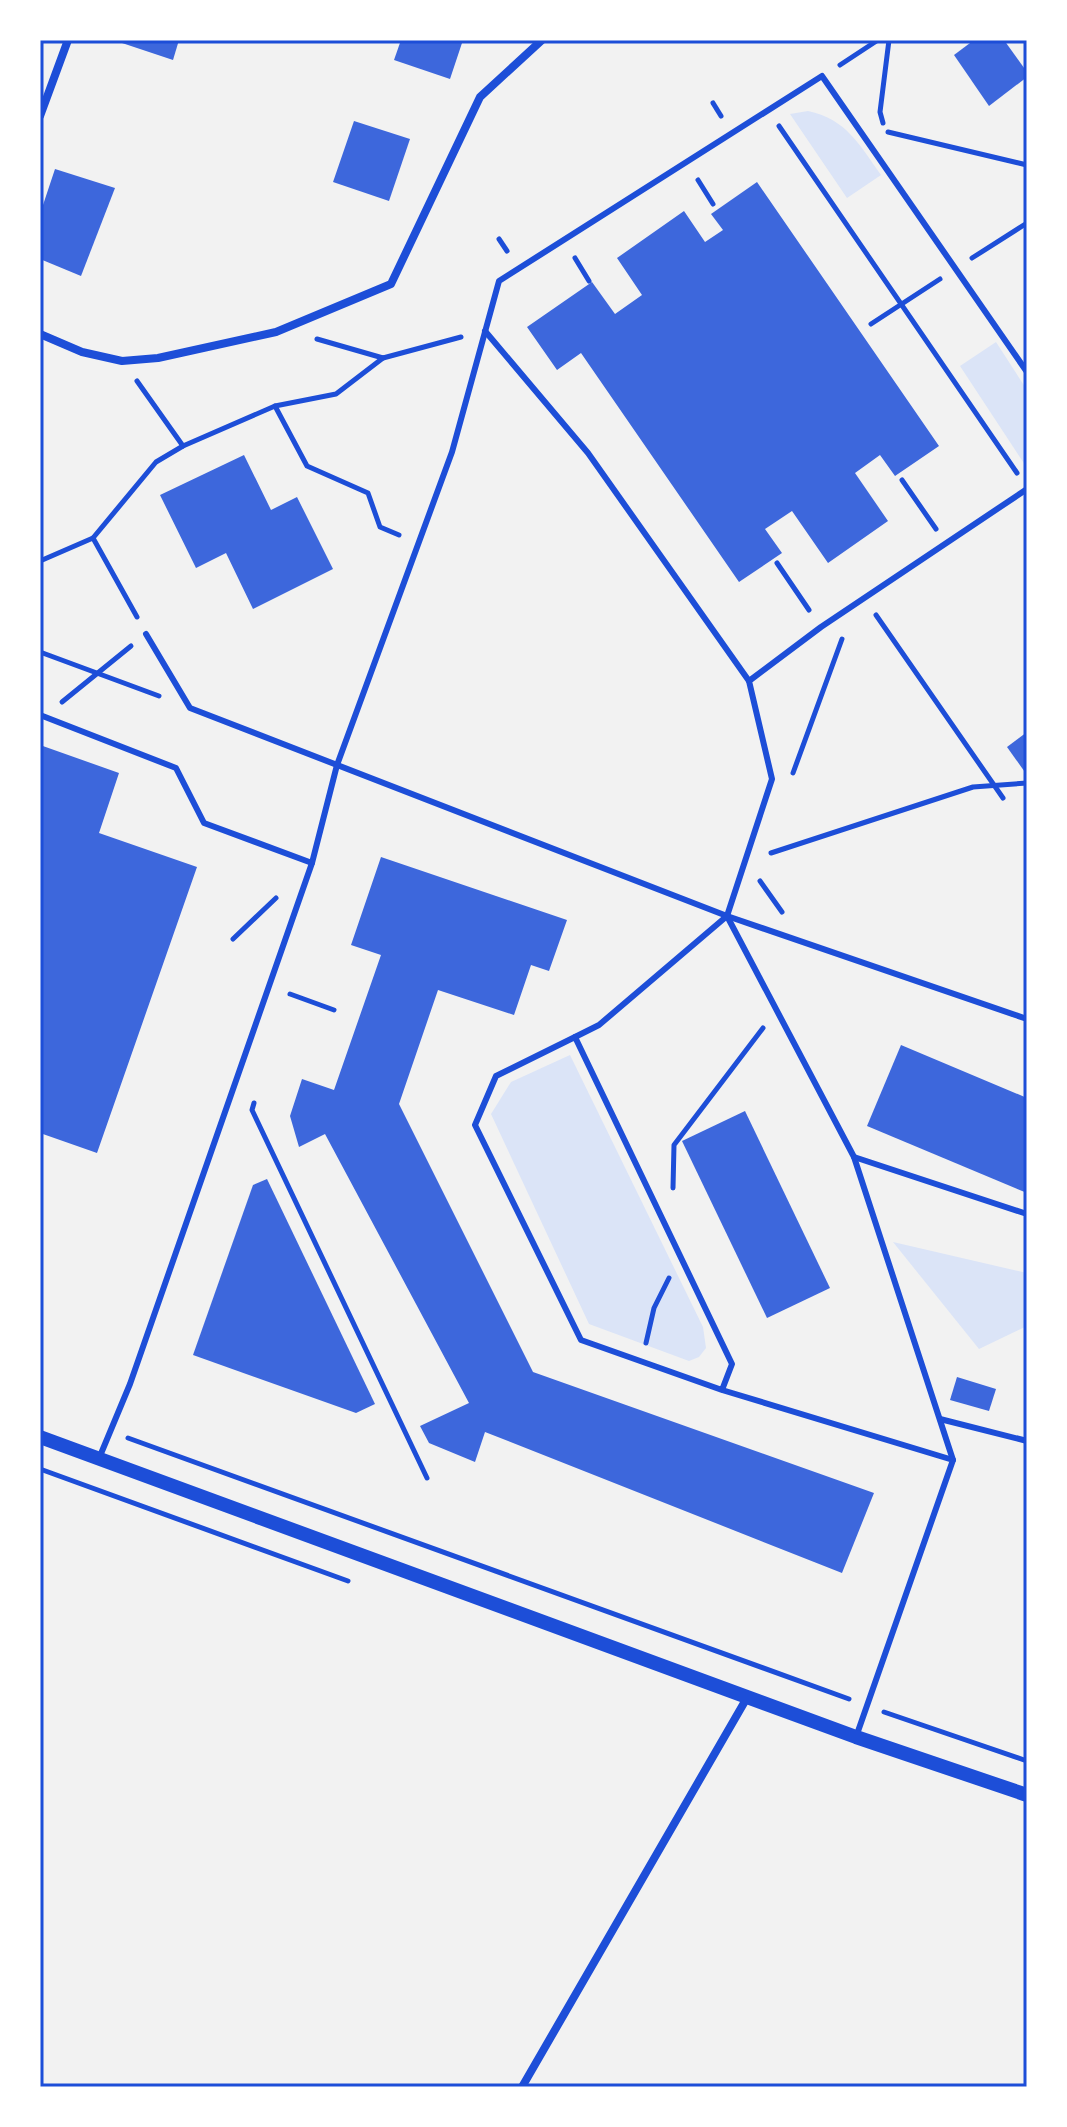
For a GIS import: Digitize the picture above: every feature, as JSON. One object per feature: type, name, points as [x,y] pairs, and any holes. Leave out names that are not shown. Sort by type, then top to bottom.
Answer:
[{"type":"street","points":[[40,116],[68,40]]},
{"type":"street","points":[[40,334],[82,352],[122,361],[158,358],[276,332],[391,284],[480,97],[542,40]]},
{"type":"street","points":[[40,1437],[856,1737],[1027,1795]]},
{"type":"street","points":[[522,2087],[749,1696]]},
{"type":"lane","points":[[99,1458],[312,863],[337,765],[452,452],[499,281],[822,76],[1027,372]]},
{"type":"lane","points":[[485,331],[588,453],[749,681],[772,779],[727,916],[599,1025],[496,1076],[475,1125],[581,1340],[722,1390],[953,1460]]},
{"type":"lane","points":[[749,681],[821,627],[1027,489]]},
{"type":"lane","points":[[146,634],[190,708],[727,916],[1027,1019]]},
{"type":"lane","points":[[43,716],[176,768],[204,823],[312,863]]},
{"type":"lane","points":[[727,916],[854,1157],[953,1460],[856,1737]]},
{"type":"lane","points":[[575,1037],[732,1364],[722,1390]]},
{"type":"lane","points":[[854,1157],[1027,1214]]},
{"type":"lane","points":[[940,1419],[1027,1441]]},
{"type":"path","points":[[852,57],[878,40]]},
{"type":"path","points":[[885,132],[880,112],[889,40]]},
{"type":"path","points":[[768,111],[1018,474]]},
{"type":"path","points":[[868,143],[885,132],[1027,165]]},
{"type":"path","points":[[687,162],[713,204]]},
{"type":"path","points":[[980,253],[1027,223]]},
{"type":"path","points":[[871,324],[955,269]]},
{"type":"path","points":[[40,561],[93,538],[156,462],[183,446],[275,406],[336,394],[383,358],[485,331]]},
{"type":"path","points":[[276,332],[327,341],[383,358]]},
{"type":"path","points":[[122,361],[183,446]]},
{"type":"path","points":[[275,406],[307,466],[368,493],[380,527],[418,543]]},
{"type":"path","points":[[902,480],[946,543]]},
{"type":"path","points":[[43,716],[146,634],[93,538]]},
{"type":"path","points":[[777,563],[821,627]]},
{"type":"path","points":[[865,598],[1003,798]]},
{"type":"path","points":[[789,787],[854,605]]},
{"type":"path","points":[[40,652],[190,708]]},
{"type":"path","points":[[769,842],[764,856],[973,787],[1027,783]]},
{"type":"path","points":[[762,869],[759,883],[782,912],[797,917]]},
{"type":"path","points":[[285,1008],[295,979]]},
{"type":"path","points":[[290,994],[334,1010]]},
{"type":"path","points":[[673,1191],[674,1145],[778,1008]]},
{"type":"path","points":[[257,1096],[252,1110],[427,1478]]},
{"type":"path","points":[[644,1362],[654,1308],[680,1255]]},
{"type":"path","points":[[111,1431],[635,1624],[1027,1761]]},
{"type":"shaded area","points":[[808,111],[832,120],[850,134],[881,175],[847,198],[790,114]]},
{"type":"shaded area","points":[[996,342],[1027,390],[1027,468],[960,366]]},
{"type":"shaded area","points":[[570,1055],[703,1327],[706,1348],[699,1357],[689,1361],[589,1324],[491,1114],[511,1082]]},
{"type":"shaded area","points":[[893,1242],[1027,1273],[1027,1326],[979,1349]]},
{"type":"building","points":[[113,40],[179,40],[173,60]]},
{"type":"building","points":[[401,40],[463,40],[450,79],[394,60]]},
{"type":"building","points":[[974,40],[1004,40],[1027,72],[1027,77],[989,106],[954,55]]},
{"type":"building","points":[[354,121],[410,139],[389,201],[333,182]]},
{"type":"building","points":[[55,169],[115,188],[81,276],[40,259],[40,214]]},
{"type":"building","points":[[757,182],[939,446],[895,476],[880,455],[855,473],[888,521],[828,563],[792,511],[765,529],[782,553],[739,582],[581,353],[557,370],[527,327],[592,282],[615,314],[642,295],[617,258],[684,211],[705,242],[723,230],[711,214]]},
{"type":"building","points":[[244,455],[271,510],[297,497],[333,569],[253,609],[226,553],[196,568],[160,495]]},
{"type":"building","points":[[1027,732],[1027,775],[1007,747]]},
{"type":"building","points":[[40,745],[119,773],[99,833],[197,867],[97,1153],[40,1133]]},
{"type":"building","points":[[381,857],[567,920],[549,971],[531,965],[514,1015],[438,990],[399,1104],[533,1372],[874,1493],[842,1573],[485,1432],[475,1462],[429,1443],[420,1426],[469,1403],[325,1134],[299,1147],[290,1116],[302,1079],[334,1090],[381,955],[351,945]]},
{"type":"building","points":[[901,1045],[1027,1098],[1027,1193],[867,1126]]},
{"type":"building","points":[[745,1111],[830,1288],[767,1318],[682,1141]]},
{"type":"building","points":[[267,1179],[375,1404],[356,1413],[193,1355],[253,1185]]},
{"type":"building","points":[[957,1377],[996,1389],[989,1411],[950,1400]]}]
